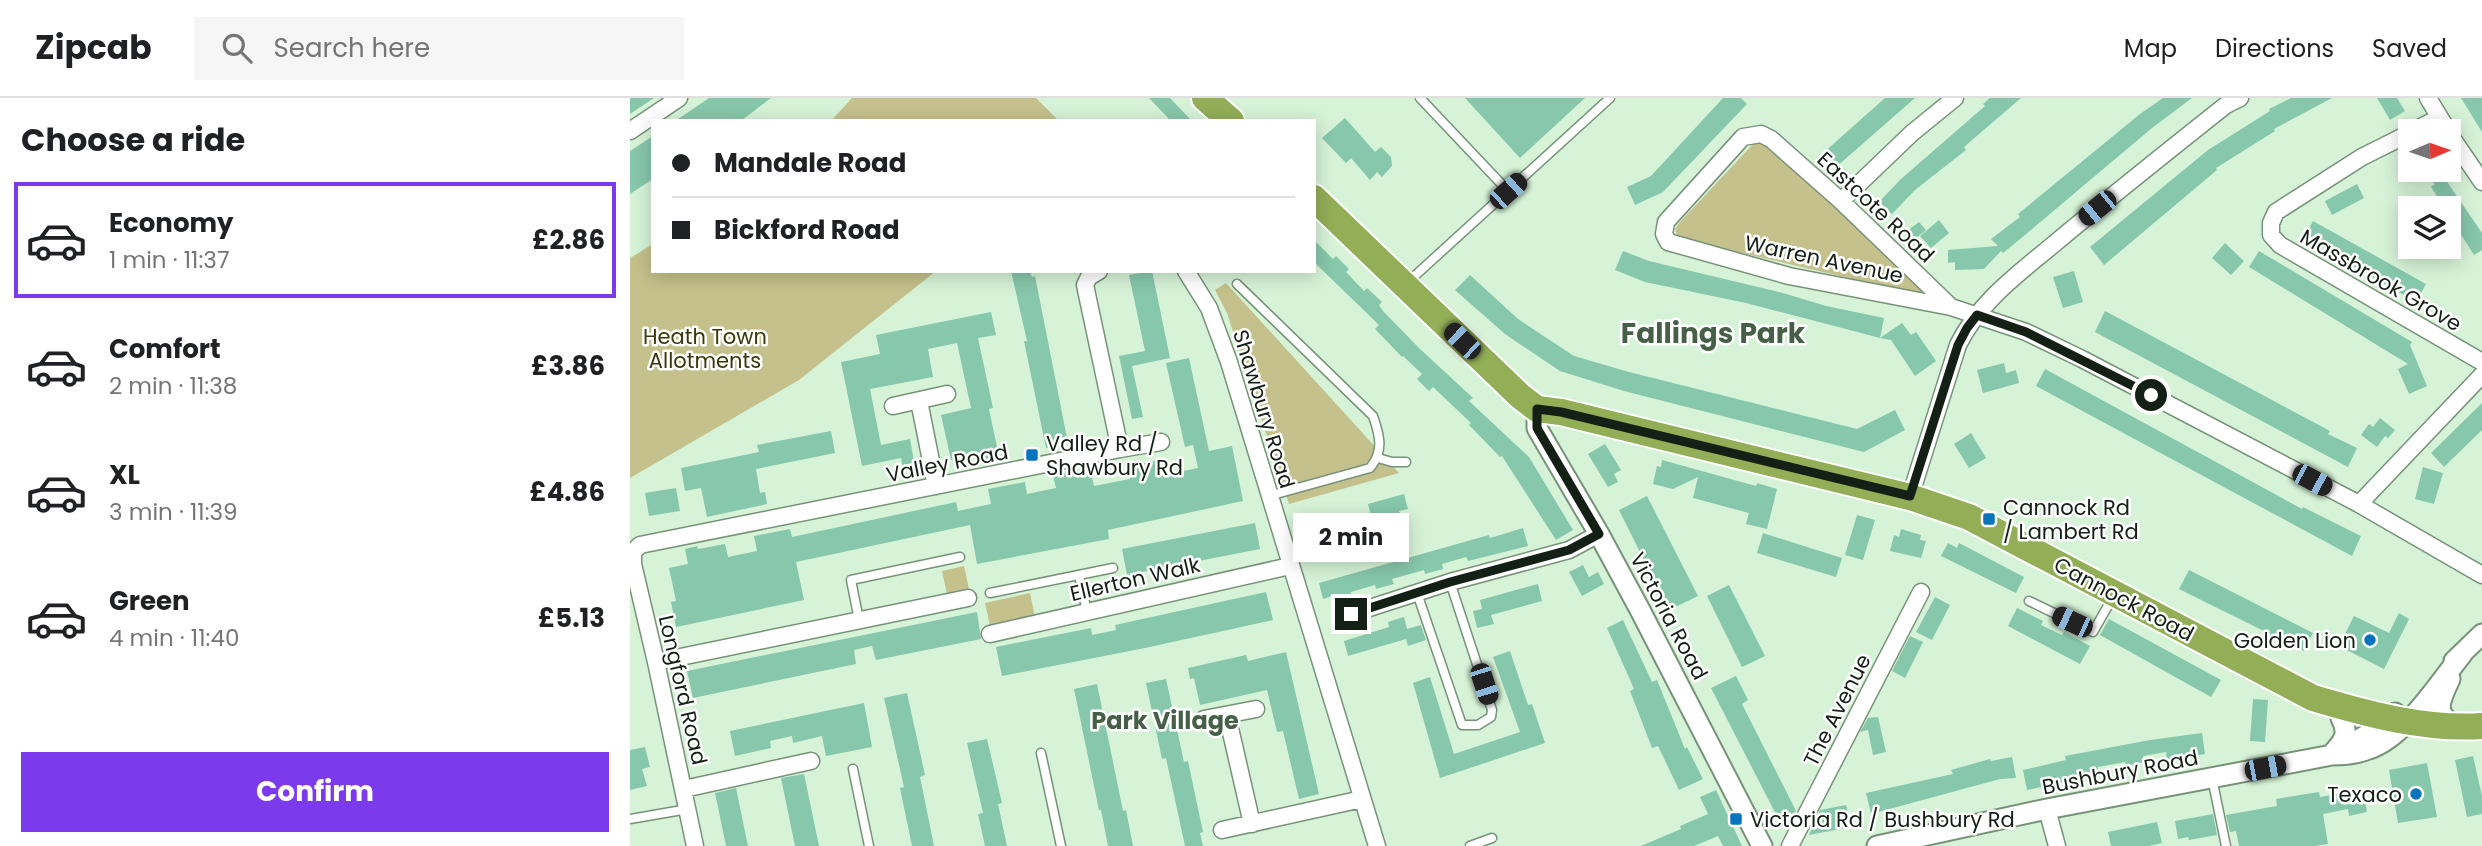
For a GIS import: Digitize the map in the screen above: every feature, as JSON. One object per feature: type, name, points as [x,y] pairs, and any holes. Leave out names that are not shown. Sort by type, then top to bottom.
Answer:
[{"type":"highway","points":[[1205,98],[1229,119]]},
{"type":"highway","points":[[1316,200],[1520,396],[1537,409]]},
{"type":"highway","name":"Cannock Road","points":[[1537,409],[1561,412],[1910,496],[1969,517],[2313,698],[2341,718],[2393,725],[2471,727]]},
{"type":"highway","name":"Cannock Road","points":[[2313,698],[2368,714],[2393,725]]},
{"type":"street","points":[[630,131],[679,98]]},
{"type":"street","points":[[1841,201],[1912,133],[1955,98]]},
{"type":"street","points":[[1910,496],[1958,345],[1977,315],[1993,296],[2076,226],[2225,105],[2240,98]]},
{"type":"street","points":[[2428,98],[2440,119]]},
{"type":"street","name":"Eastcote Road","points":[[1689,249],[1668,242],[1664,234],[1666,222],[1743,137],[1761,134],[1771,139],[1841,201],[1951,307]]},
{"type":"street","name":"Massbrook Grove","points":[[2398,139],[2362,157],[2276,212],[2271,223],[2272,235],[2280,245],[2482,362]]},
{"type":"street","points":[[2461,151],[2482,182]]},
{"type":"street","name":"Warren Avenue","points":[[1689,249],[1789,276],[1951,307],[2026,332],[2359,504],[2482,575]]},
{"type":"street","points":[[1096,273],[1089,277],[1085,285],[1120,449]]},
{"type":"street","name":"Shawbury Road","points":[[1187,273],[1209,308],[1229,362],[1377,846]]},
{"type":"street","points":[[2359,504],[2482,375]]},
{"type":"street","points":[[893,406],[947,394]]},
{"type":"street","points":[[919,401],[936,486]]},
{"type":"street","name":"Victoria Road","points":[[1537,409],[1537,428],[1599,534],[1762,846]]},
{"type":"street","name":"Valley Road","points":[[640,545],[1161,442]]},
{"type":"street","points":[[1351,614],[1450,582],[1569,550],[1599,534]]},
{"type":"street","name":"Longford Road","points":[[640,545],[633,552],[633,564],[695,846]]},
{"type":"street","name":"Ellerton Walk","points":[[990,634],[1290,566]]},
{"type":"street","name":"The Avenue","points":[[1790,846],[1921,592]]},
{"type":"street","points":[[656,662],[968,598]]},
{"type":"street","name":"Bushbury Road","points":[[1877,846],[2047,808],[2372,749],[2482,635]]},
{"type":"street","points":[[2463,653],[2441,698],[2441,713],[2446,722],[2471,727]]},
{"type":"street","points":[[1204,719],[1256,709]]},
{"type":"street","points":[[1227,715],[1252,824]]},
{"type":"street","points":[[2332,755],[2345,740],[2346,726],[2341,718]]},
{"type":"street","points":[[684,789],[811,761]]},
{"type":"street","points":[[1222,830],[1362,799]]},
{"type":"street","points":[[2047,808],[2057,846]]},
{"type":"lane","points":[[1420,98],[1508,191]]},
{"type":"lane","points":[[1404,286],[1610,98]]},
{"type":"lane","points":[[1237,284],[1373,416],[1379,434],[1378,458],[1370,468],[1269,496]]},
{"type":"lane","points":[[1378,458],[1406,462]]},
{"type":"lane","points":[[859,620],[850,580],[960,557]]},
{"type":"lane","points":[[990,593],[1113,568]]},
{"type":"lane","points":[[1079,575],[1087,612]]},
{"type":"lane","points":[[1417,593],[1462,725],[1478,725],[1491,717],[1492,710],[1450,582]]},
{"type":"lane","points":[[2029,601],[2093,632],[2114,595]]},
{"type":"lane","points":[[1041,753],[1061,846]]},
{"type":"lane","points":[[853,769],[869,846]]},
{"type":"lane","points":[[2212,778],[2226,846]]},
{"type":"lane","points":[[630,819],[688,809]]},
{"type":"lane","points":[[1470,846],[1492,838]]},
{"type":"green space","points":[[852,98],[1036,98],[1057,119],[833,119]]},
{"type":"green space","points":[[1760,142],[1769,146],[1922,287],[1921,292],[1913,293],[1678,238],[1675,229],[1680,222],[1753,144]]},
{"type":"green space","name":"Heath Town Allotments","points":[[651,245],[651,273],[933,273],[799,380],[630,478],[630,258]]},
{"type":"green space","points":[[1226,283],[1399,473],[1289,504],[1227,313],[1215,290]]},
{"type":"green space","points":[[964,566],[969,589],[947,594],[942,571]]},
{"type":"green space","points":[[1030,593],[1035,617],[990,626],[985,603]]},
{"type":"building","points":[[630,98],[654,98],[630,114]]},
{"type":"building","points":[[709,98],[771,98],[744,119],[678,119]]},
{"type":"building","points":[[1149,98],[1170,98],[1190,119],[1169,119]]},
{"type":"building","points":[[1465,98],[1585,98],[1520,158]]},
{"type":"building","points":[[1723,98],[1741,98],[1747,104],[1663,192],[1635,205],[1627,187],[1651,176]]},
{"type":"building","points":[[1885,98],[1915,98],[1835,168],[1822,154]]},
{"type":"building","points":[[1990,98],[2021,98],[1964,147],[1966,150],[1915,190],[1892,214],[1879,202],[1901,179],[1985,106],[1983,104]]},
{"type":"building","points":[[2163,98],[2192,98],[2152,128],[2003,253],[2001,251],[1984,269],[1955,270],[1955,262],[1948,263],[1948,250],[1998,246],[1991,239],[2020,217],[2018,214]]},
{"type":"building","points":[[2291,98],[2332,98],[2274,129],[2275,131],[2216,168],[2217,170],[2104,265],[2090,247],[2208,150],[2270,111],[2269,109]]},
{"type":"building","points":[[2377,98],[2397,98],[2405,111],[2390,120]]},
{"type":"building","points":[[2461,98],[2482,98],[2482,132]]},
{"type":"building","points":[[1345,118],[1375,152],[1381,147],[1391,157],[1392,166],[1382,177],[1377,172],[1370,180],[1351,158],[1346,163],[1322,138]]},
{"type":"building","points":[[651,137],[651,180],[630,194],[630,151]]},
{"type":"building","points":[[2432,182],[2447,182],[2457,196],[2437,196],[2431,187],[2435,184]]},
{"type":"building","points":[[2357,184],[2364,198],[2332,215],[2325,201]]},
{"type":"building","points":[[2461,202],[2482,233],[2482,250],[2474,255],[2461,234]]},
{"type":"building","points":[[1939,220],[1949,233],[1931,248],[1920,236]]},
{"type":"building","points":[[2313,221],[2426,284],[2416,302],[2345,261],[2346,258],[2306,234]]},
{"type":"building","points":[[1919,222],[1926,230],[1915,239],[1908,230]]},
{"type":"building","points":[[1316,242],[1333,259],[1336,256],[1349,269],[1346,272],[1364,291],[1367,288],[1382,302],[1379,305],[1383,311],[1473,398],[1469,401],[1529,457],[1573,530],[1556,540],[1502,456],[1500,457],[1469,425],[1471,423],[1433,387],[1429,391],[1417,379],[1422,374],[1375,329],[1379,325],[1316,264]]},
{"type":"building","points":[[2225,243],[2244,261],[2231,275],[2212,258]]},
{"type":"building","points":[[1623,251],[1649,261],[1884,318],[1880,338],[1746,303],[1645,282],[1615,270]]},
{"type":"building","points":[[2259,251],[2412,342],[2410,345],[2427,386],[2409,394],[2398,369],[2408,364],[2249,267]]},
{"type":"building","points":[[2074,271],[2083,302],[2063,308],[2053,277]]},
{"type":"building","points":[[1011,273],[1031,273],[1032,277],[1035,276],[1068,443],[1046,448],[1024,341],[1027,341]]},
{"type":"building","points":[[1152,273],[1170,358],[1132,366],[1143,417],[1132,419],[1119,356],[1145,351],[1129,275]]},
{"type":"building","points":[[1470,275],[1518,319],[1574,356],[1857,429],[1895,410],[1905,430],[1864,452],[1624,391],[1560,371],[1505,334],[1455,290]]},
{"type":"building","points":[[2105,311],[2357,448],[2348,467],[2095,332]]},
{"type":"building","points":[[991,312],[996,335],[978,338],[993,408],[989,409],[999,456],[978,461],[977,455],[951,460],[941,415],[971,408],[957,343],[928,349],[933,377],[870,389],[881,445],[910,439],[915,467],[903,469],[901,458],[862,466],[841,362],[880,354],[876,335]]},
{"type":"building","points":[[1902,323],[1911,335],[1916,332],[1936,361],[1915,376],[1891,340],[1880,338]]},
{"type":"building","points":[[1189,358],[1209,451],[1232,446],[1243,501],[1108,530],[1109,539],[977,564],[970,525],[796,562],[804,600],[676,627],[671,602],[676,601],[669,568],[688,564],[685,549],[725,544],[728,557],[757,551],[754,536],[790,529],[792,537],[956,502],[958,511],[991,504],[988,489],[1025,482],[1027,494],[1056,488],[1053,476],[1090,468],[1094,486],[1130,479],[1128,466],[1166,459],[1169,474],[1198,468],[1193,445],[1185,447],[1166,363]]},
{"type":"building","points":[[2004,363],[2006,373],[2016,370],[2019,383],[1983,393],[1977,370]]},
{"type":"building","points":[[2045,369],[2302,509],[2303,507],[2361,536],[2352,556],[2036,386]]},
{"type":"building","points":[[2482,403],[2482,430],[2444,467],[2431,453]]},
{"type":"building","points":[[2380,418],[2395,430],[2388,438],[2385,436],[2377,447],[2361,435],[2369,424],[2373,427]]},
{"type":"building","points":[[831,431],[835,453],[756,469],[760,493],[765,492],[767,504],[707,517],[701,488],[685,491],[681,468],[759,452],[757,445]]},
{"type":"building","points":[[1971,433],[1986,458],[1969,468],[1954,444]]},
{"type":"building","points":[[1605,444],[1621,470],[1614,474],[1618,482],[1608,487],[1588,454]]},
{"type":"building","points":[[1662,460],[1756,486],[1757,483],[1777,489],[1767,529],[1746,524],[1749,513],[1693,498],[1698,477],[1673,489],[1653,484],[1657,466],[1661,467]]},
{"type":"building","points":[[2423,467],[2443,473],[2434,504],[2415,499]]},
{"type":"building","points":[[676,488],[680,511],[649,516],[645,493]]},
{"type":"building","points":[[1404,494],[1408,509],[1399,511],[1401,517],[1383,522],[1382,517],[1372,520],[1368,504]]},
{"type":"building","points":[[1647,496],[1698,596],[1669,610],[1619,510]]},
{"type":"building","points":[[1857,515],[1875,520],[1863,560],[1845,555]]},
{"type":"building","points":[[1255,523],[1260,549],[1127,575],[1122,549]]},
{"type":"building","points":[[1523,528],[1528,546],[1468,561],[1466,557],[1442,564],[1443,569],[1425,574],[1424,570],[1392,579],[1394,584],[1376,589],[1375,585],[1334,600],[1332,596],[1323,599],[1319,583]]},
{"type":"building","points":[[1901,529],[1921,535],[1920,540],[1926,541],[1921,558],[1890,551],[1894,535],[1899,537]]},
{"type":"building","points":[[1763,533],[1842,558],[1836,577],[1757,553]]},
{"type":"building","points":[[1948,543],[1957,548],[1959,543],[2024,577],[2016,593],[1941,556]]},
{"type":"building","points":[[1583,565],[1589,577],[1598,572],[1604,584],[1582,596],[1569,572]]},
{"type":"building","points":[[2189,570],[2313,633],[2304,651],[2179,589]]},
{"type":"building","points":[[1538,584],[1542,601],[1491,615],[1494,624],[1477,628],[1473,611],[1482,609],[1480,600]]},
{"type":"building","points":[[1729,585],[1765,656],[1742,667],[1707,596]]},
{"type":"building","points":[[1266,592],[1273,620],[1002,676],[996,647],[1091,628],[1092,635],[1116,630],[1115,625]]},
{"type":"building","points":[[1935,597],[1950,605],[1932,640],[1916,632]]},
{"type":"building","points":[[2017,608],[2043,621],[2041,625],[2062,635],[2064,632],[2090,646],[2080,664],[2008,626]]},
{"type":"building","points":[[977,612],[981,639],[876,660],[872,646],[854,650],[856,664],[693,698],[687,671]]},
{"type":"building","name":"Golden Lion","points":[[2399,613],[2409,619],[2384,669],[2339,646],[2354,616],[2389,633]]},
{"type":"building","points":[[1404,617],[1407,629],[1421,625],[1426,640],[1408,646],[1406,639],[1348,656],[1344,641],[1389,627],[1388,622]]},
{"type":"building","points":[[2109,619],[2221,680],[2211,697],[2100,635]]},
{"type":"building","points":[[1623,620],[1652,682],[1657,680],[1685,749],[1687,747],[1703,779],[1679,790],[1658,746],[1652,748],[1630,691],[1634,689],[1607,628]]},
{"type":"building","points":[[1910,636],[1923,642],[1905,678],[1892,671]]},
{"type":"building","points":[[1510,651],[1528,705],[1532,704],[1545,743],[1440,778],[1413,683],[1430,677],[1454,754],[1520,732],[1493,657]]},
{"type":"building","points":[[1286,652],[1319,794],[1299,799],[1283,731],[1277,732],[1267,690],[1200,705],[1194,678],[1190,679],[1188,668],[1246,655],[1248,661]]},
{"type":"building","points":[[1736,676],[1748,700],[1742,704],[1796,811],[1790,823],[1782,826],[1711,688]]},
{"type":"building","points":[[1166,679],[1184,762],[1188,761],[1203,832],[1200,833],[1203,846],[1185,846],[1166,758],[1162,759],[1146,683]]},
{"type":"building","points":[[1097,684],[1123,811],[1126,810],[1133,846],[1108,846],[1099,810],[1074,689]]},
{"type":"building","points":[[907,693],[925,775],[920,777],[934,846],[912,846],[900,788],[904,787],[884,698]]},
{"type":"building","points":[[2253,699],[2268,700],[2265,742],[2250,741]]},
{"type":"building","points":[[864,703],[872,747],[826,756],[822,736],[793,743],[792,736],[770,741],[771,748],[735,756],[730,731]]},
{"type":"building","points":[[1878,717],[1886,752],[1873,755],[1868,730],[1860,732],[1868,718]]},
{"type":"building","points":[[2202,733],[2205,754],[2167,760],[2166,752],[2143,756],[2145,762],[2126,766],[2125,762],[2098,767],[2098,772],[2062,778],[2063,782],[2027,790],[2023,770],[2066,760],[2065,756]]},
{"type":"building","points":[[987,739],[1002,803],[998,804],[1007,846],[985,846],[978,814],[983,813],[967,743]]},
{"type":"building","points":[[645,747],[650,767],[642,769],[647,786],[630,790],[630,750]]},
{"type":"building","points":[[2473,756],[2482,796],[2482,814],[2467,817],[2455,760]]},
{"type":"building","points":[[2012,757],[2016,778],[2000,779],[1871,814],[1866,793],[1953,774],[1951,770],[1990,759]]},
{"type":"building","points":[[2427,763],[2437,817],[2398,823],[2389,770]]},
{"type":"building","points":[[804,774],[819,846],[795,846],[781,778]]},
{"type":"building","points":[[736,788],[748,846],[726,846],[715,793]]},
{"type":"building","points":[[2363,789],[2367,812],[2349,816],[2348,809],[2323,814],[2328,844],[2239,846],[2236,831],[2230,832],[2226,815],[2277,806],[2276,799],[2319,792],[2320,797]]},
{"type":"building","points":[[1716,790],[1742,846],[1723,846],[1718,836],[1694,846],[1641,846],[1708,814],[1700,797]]},
{"type":"building","points":[[1846,805],[1851,827],[1809,835],[1820,810]]},
{"type":"building","points":[[2213,814],[2217,835],[2189,840],[2188,837],[2178,839],[2175,821]]},
{"type":"building","points":[[2157,822],[2162,843],[2149,846],[2111,846],[2108,832]]},
{"type":"place","name":"Valley Rd / Shawbury Rd","points":[[1032,455]]},
{"type":"place","name":"Cannock Rd / Lambert Rd","points":[[1989,519]]},
{"type":"place","name":"Golden Lion","points":[[2370,640]]},
{"type":"place","name":"Texaco","points":[[2416,794]]},
{"type":"place","name":"Victoria Rd / Bushbury Rd","points":[[1736,819]]},
{"type":"district","name":"Fallings Park","points":[[1713,333]]},
{"type":"district","name":"Park Village","points":[[1165,720]]},
{"type":"route","points":[[1351,614],[1450,582],[1569,550],[1599,534],[1537,428],[1537,409],[1561,412],[1910,496],[1958,345],[1977,315],[2026,332],[2151,395]]}]
